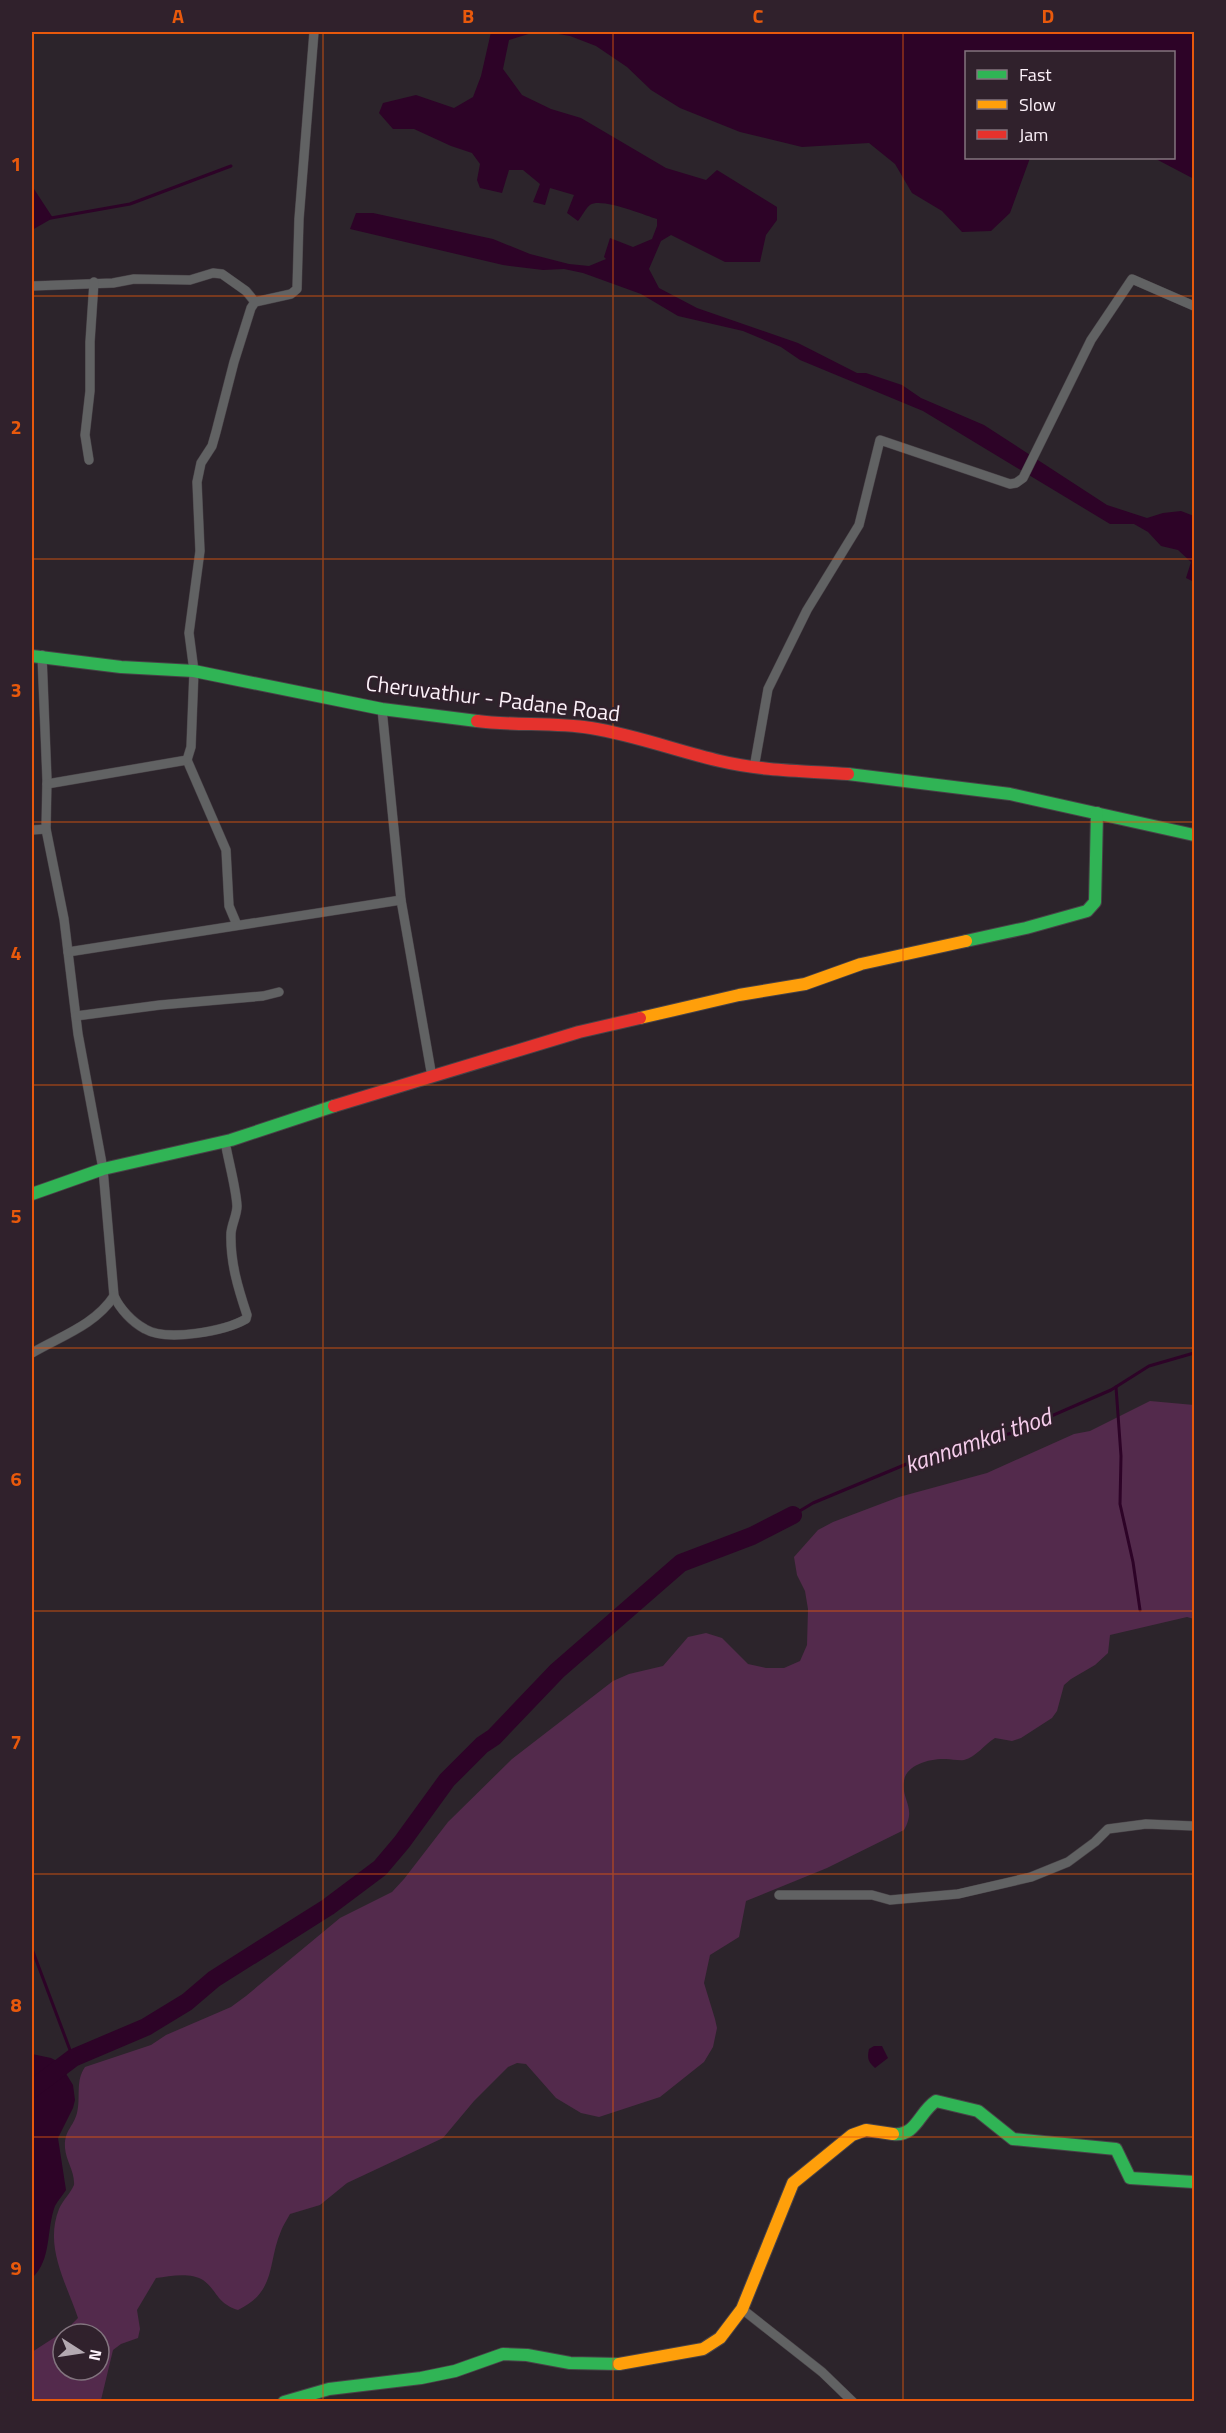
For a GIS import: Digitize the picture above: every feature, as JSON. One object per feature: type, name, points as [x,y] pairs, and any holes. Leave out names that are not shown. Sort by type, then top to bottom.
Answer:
[{"type":"street","points":[[255,302],[291,294],[297,289],[299,219],[314,32]]},
{"type":"street","points":[[32,286],[134,279],[190,280],[201,275],[222,274],[246,291],[255,302]]},
{"type":"street","points":[[754,768],[768,689],[807,610],[859,525],[880,440],[1010,484],[1016,483],[1023,478],[1091,340],[1132,279],[1194,306]]},
{"type":"street","points":[[89,460],[85,435],[90,391],[94,282]]},
{"type":"street","points":[[237,925],[229,906],[226,850],[188,760],[194,671],[189,633],[200,551],[197,482],[201,463],[212,446],[234,362],[255,302]]},
{"type":"street","points":[[37,656],[47,784],[46,829],[64,919],[76,1017],[102,1169],[114,1296],[119,1307],[146,1330],[160,1333],[191,1333],[235,1325],[246,1319],[247,1315],[231,1260],[231,1227],[236,1217],[237,1204],[225,1141]]},
{"type":"street","name":"Cheruvathur - Padane Road","points":[[37,656],[122,667],[194,671],[382,709],[489,723],[549,723],[589,728],[624,734],[719,761],[754,768],[862,775],[1010,794],[1194,835]]},
{"type":"street","points":[[382,709],[401,900],[432,1077]]},
{"type":"street","points":[[47,784],[188,760]]},
{"type":"street","points":[[32,1194],[102,1169],[225,1141],[294,1121],[351,1100],[631,1018],[805,984],[861,964],[1026,928],[1087,912],[1095,902],[1097,813]]},
{"type":"street","points":[[32,830],[46,829]]},
{"type":"street","points":[[68,952],[401,900]]},
{"type":"street","points":[[76,1017],[160,1005],[263,996],[279,992]]},
{"type":"street","points":[[32,1353],[91,1321],[105,1309],[114,1296]]},
{"type":"street","points":[[779,1895],[872,1894],[890,1900],[958,1894],[1030,1877],[1068,1862],[1108,1829],[1146,1824],[1194,1826]]},
{"type":"street","points":[[284,2402],[329,2389],[455,2372],[502,2354],[614,2365],[703,2349],[720,2338],[742,2309],[793,2183],[852,2135],[866,2130],[902,2135],[911,2131],[928,2106],[936,2101],[976,2110],[986,2116],[998,2130],[1013,2139],[1116,2149],[1130,2178],[1194,2182]]},
{"type":"street","points":[[742,2309],[822,2372],[853,2402]]},
{"type":"shaded area","points":[[491,32],[535,32],[509,40],[503,69],[522,95],[551,109],[581,118],[666,168],[706,180],[717,170],[777,207],[777,220],[766,235],[760,262],[725,262],[671,235],[661,241],[649,269],[659,288],[697,308],[798,343],[857,373],[866,373],[902,385],[921,398],[984,425],[1107,505],[1147,518],[1181,511],[1194,516],[1194,582],[1186,578],[1191,562],[1178,550],[1161,546],[1148,532],[1134,524],[1110,524],[923,411],[800,360],[781,347],[743,331],[678,316],[641,294],[583,273],[564,269],[543,270],[503,265],[350,229],[356,213],[373,213],[493,239],[530,254],[569,264],[589,266],[606,259],[604,257],[610,238],[633,247],[652,239],[657,219],[623,208],[596,203],[588,206],[578,221],[567,213],[574,195],[550,188],[545,205],[533,202],[540,184],[523,170],[509,170],[502,193],[480,188],[477,180],[480,164],[472,153],[414,129],[393,129],[379,113],[383,103],[416,95],[454,108],[473,97],[481,76]]},
{"type":"shaded area","points":[[547,32],[1194,32],[1194,179],[1156,159],[1175,159],[1175,51],[965,51],[965,159],[1030,159],[1010,213],[991,231],[962,232],[942,211],[912,193],[895,164],[869,143],[802,147],[740,132],[680,108],[651,90],[627,67],[596,46],[570,36]]},
{"type":"shaded area","points":[[32,186],[53,218],[32,230]]},
{"type":"shaded area","points":[[1150,1401],[1194,1405],[1194,1619],[1187,1617],[1110,1635],[1108,1653],[1095,1665],[1064,1685],[1057,1711],[1052,1718],[1021,1738],[1012,1741],[995,1738],[968,1758],[934,1760],[920,1763],[909,1770],[904,1781],[909,1815],[904,1830],[827,1868],[746,1901],[739,1937],[710,1955],[704,1983],[717,2028],[713,2047],[704,2062],[660,2097],[599,2117],[581,2113],[556,2098],[526,2064],[517,2063],[508,2067],[474,2101],[443,2138],[347,2183],[320,2205],[290,2214],[277,2243],[265,2285],[250,2303],[238,2310],[231,2307],[225,2304],[203,2280],[192,2276],[156,2278],[137,2310],[140,2329],[138,2338],[121,2344],[113,2350],[111,2358],[111,2322],[74,2322],[78,2318],[58,2264],[54,2237],[59,2209],[74,2185],[65,2142],[77,2113],[80,2078],[85,2067],[151,2045],[166,2035],[231,2007],[340,1918],[392,1892],[448,1822],[512,1759],[613,1681],[629,1674],[663,1666],[688,1637],[706,1633],[722,1638],[748,1664],[766,1668],[784,1668],[800,1661],[807,1645],[808,1609],[794,1557],[818,1530],[899,1497],[987,1473],[1074,1434],[1090,1431]]},
{"type":"shaded area","points":[[882,2046],[888,2058],[875,2068],[869,2062],[868,2057],[869,2049]]},
{"type":"shaded area","points":[[32,2054],[59,2062],[73,2085],[75,2100],[58,2138],[66,2190],[52,2215],[43,2263],[32,2278]]},
{"type":"shaded area","points":[[51,2340],[51,2382],[105,2382],[101,2400],[32,2401],[32,2352]]},
{"type":"waterway","points":[[51,218],[130,204],[231,166]]},
{"type":"waterway","name":"kannamkai thod","points":[[793,1515],[813,1503],[921,1458],[1012,1433],[1111,1390],[1149,1366],[1194,1353]]},
{"type":"waterway","points":[[1116,1387],[1121,1456],[1120,1504],[1133,1562],[1140,1610]]},
{"type":"waterway","points":[[32,2089],[73,2058],[146,2027],[187,2002],[214,1979],[328,1907],[380,1868],[447,1780],[482,1745],[494,1737],[557,1671],[681,1563],[752,1536],[793,1515]]},
{"type":"waterway","points":[[32,1949],[73,2058]]},
{"type":"traffic: fast","points":[[32,656],[121,667],[194,671],[382,709],[477,721]]},
{"type":"traffic: fast","points":[[848,774],[1010,794],[1194,835]]},
{"type":"traffic: fast","points":[[966,941],[1026,928],[1087,911],[1095,902],[1097,813]]},
{"type":"traffic: fast","points":[[32,1194],[103,1169],[231,1140],[334,1106]]},
{"type":"traffic: fast","points":[[893,2134],[907,2132],[936,2101],[978,2111],[1013,2139],[1116,2149],[1130,2178],[1194,2182]]},
{"type":"traffic: fast","points":[[284,2402],[329,2389],[421,2378],[455,2371],[503,2354],[527,2355],[570,2363],[619,2364]]},
{"type":"traffic: slow","points":[[640,1018],[739,995],[805,984],[861,964],[966,941]]},
{"type":"traffic: slow","points":[[619,2364],[703,2349],[720,2338],[742,2309],[793,2183],[852,2135],[866,2130],[893,2134]]},
{"type":"traffic: jam","points":[[477,721],[591,728],[752,767],[848,774]]},
{"type":"traffic: jam","points":[[334,1106],[579,1032],[640,1018]]}]
